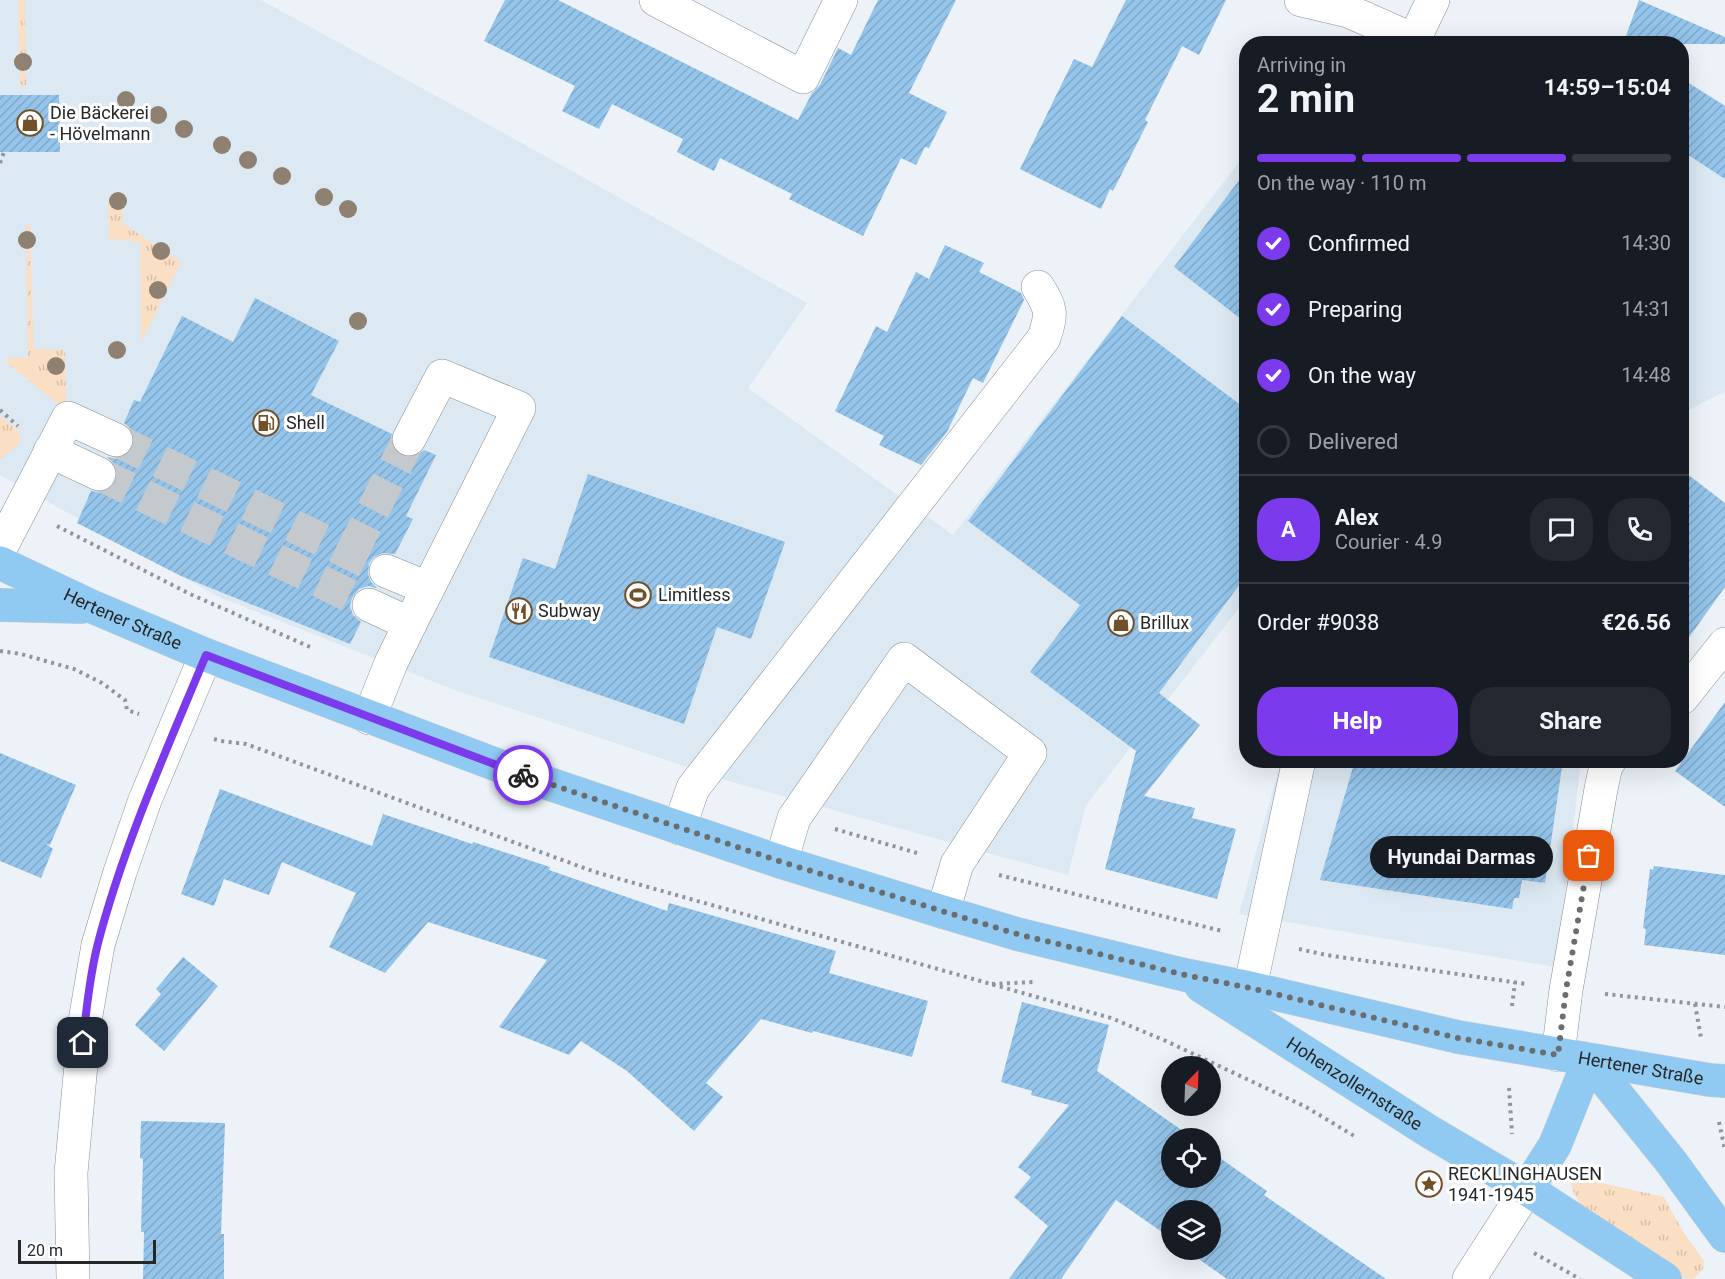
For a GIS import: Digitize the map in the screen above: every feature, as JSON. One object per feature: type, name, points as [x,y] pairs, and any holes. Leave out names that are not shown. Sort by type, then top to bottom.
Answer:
[{"type":"main road","name":"Hertener Straße","points":[[0,563],[93,607],[206,655],[526,776],[782,862],[1017,934],[1458,1038],[1725,1081]]},
{"type":"main road","points":[[0,605],[93,607]]},
{"type":"main road","name":"Hohenzollernstraße","points":[[1185,975],[1420,1125],[1527,1189],[1665,1279]]},
{"type":"main road","points":[[1527,1189],[1555,1145],[1589,1060],[1672,1163],[1725,1236]]},
{"type":"street","points":[[656,0],[803,77],[841,0]]},
{"type":"street","points":[[1301,0],[1348,11],[1400,36]]},
{"type":"street","points":[[1416,36],[1433,0]]},
{"type":"street","points":[[680,828],[693,788],[1044,338],[1049,321],[1049,305],[1038,287]]},
{"type":"street","points":[[369,717],[391,663],[427,588],[519,408],[442,376],[409,439]]},
{"type":"street","points":[[0,549],[68,418],[116,440]]},
{"type":"street","points":[[50,451],[99,474]]},
{"type":"street","points":[[386,571],[427,588]]},
{"type":"street","points":[[369,605],[410,624]]},
{"type":"street","points":[[1689,689],[1725,644]]},
{"type":"street","points":[[73,1279],[71,1173],[85,1021],[98,945],[120,872],[142,811],[206,655]]},
{"type":"street","points":[[782,862],[794,818],[904,659],[1030,753],[957,864],[944,912]]},
{"type":"street","points":[[1250,988],[1297,768]]},
{"type":"street","name":"Hertener Straße","points":[[1558,1055],[1566,990],[1606,768]]},
{"type":"street","points":[[1469,1279],[1527,1189]]},
{"type":"path","points":[[0,163],[4,152]]},
{"type":"path","points":[[0,651],[21,654],[74,669],[102,683],[125,700],[128,710],[221,741],[246,744],[595,872],[1111,1018],[1166,1041],[1305,1107],[1357,1137]]},
{"type":"path","points":[[1483,1164],[1498,1143],[1513,1137],[1508,1047],[1515,982]]},
{"type":"path","points":[[1695,1004],[1725,1007]]},
{"type":"path","points":[[1500,1232],[1580,1279]]},
{"type":"shaded area","points":[[0,0],[261,0],[807,303],[748,388],[953,535],[1239,162],[1239,608],[1086,805],[1068,875],[729,781],[452,689],[217,596],[0,475]]},
{"type":"shaded area","points":[[1689,82],[1725,105],[1725,392],[1689,410]]},
{"type":"shaded area","points":[[1279,768],[1580,768],[1556,967],[1239,914]]},
{"type":"green space","points":[[18,0],[25,0],[26,85],[20,85]]},
{"type":"green space","points":[[119,192],[125,193],[122,223],[181,262],[141,343],[140,242],[109,239],[109,198]]},
{"type":"green space","points":[[26,224],[30,224],[34,349],[65,350],[65,404],[59,405],[7,363],[7,358],[28,358]]},
{"type":"green space","points":[[0,416],[19,431],[20,443],[0,459]]},
{"type":"green space","points":[[1572,1176],[1664,1197],[1682,1230],[1704,1261],[1703,1269],[1694,1279],[1682,1278],[1599,1222],[1582,1207],[1574,1194],[1571,1184]]},
{"type":"building","points":[[505,0],[558,0],[798,120],[812,93],[820,85],[838,48],[851,55],[878,0],[956,0],[909,93],[947,112],[929,148],[925,147],[916,165],[901,158],[863,236],[789,199],[792,194],[720,158],[714,171],[677,152],[683,139],[612,104],[599,129],[562,111],[575,86],[484,41]]},
{"type":"building","points":[[1126,0],[1226,0],[1199,55],[1182,46],[1145,120],[1148,122],[1113,191],[1110,189],[1101,209],[1020,169],[1074,59],[1092,67]]},
{"type":"building","points":[[1639,0],[1725,37],[1725,44],[1689,44],[1689,36],[1626,36]]},
{"type":"building","points":[[1689,83],[1725,106],[1725,179],[1689,156]]},
{"type":"building","name":"Die Bäckerei - Hövelmann","points":[[0,95],[59,95],[60,152],[0,152]]},
{"type":"building","points":[[1239,180],[1239,318],[1174,267]]},
{"type":"building","points":[[945,245],[984,263],[979,272],[1021,293],[1024,300],[983,383],[973,378],[947,432],[921,465],[879,445],[884,436],[835,411],[876,326],[887,332],[916,272],[929,279]]},
{"type":"building","points":[[255,298],[339,341],[311,395],[392,434],[390,440],[393,448],[401,456],[410,458],[424,450],[436,455],[406,516],[413,519],[395,554],[383,553],[374,557],[369,563],[368,574],[371,582],[377,588],[368,586],[359,589],[352,598],[350,606],[353,615],[361,622],[350,644],[181,576],[77,523],[91,491],[101,493],[109,490],[116,482],[118,472],[115,464],[107,457],[118,459],[127,455],[133,448],[135,438],[131,429],[124,423],[134,400],[140,402],[182,316],[233,342]]},
{"type":"building","points":[[1122,316],[1239,404],[1239,585],[1159,693],[1200,725],[1144,796],[1195,808],[1192,818],[1236,829],[1217,899],[1105,869],[1136,751],[1030,672],[1080,605],[968,521]]},
{"type":"building","name":"Limitless","points":[[588,474],[785,542],[751,639],[717,627],[684,724],[489,657],[523,558],[555,569]]},
{"type":"building","points":[[1689,475],[1725,503],[1725,587],[1689,637]]},
{"type":"building","points":[[1725,702],[1725,807],[1675,771],[1677,768],[1689,768],[1689,752]]},
{"type":"building","points":[[0,753],[76,785],[50,845],[45,843],[53,849],[41,878],[0,861]]},
{"type":"building","points":[[1353,768],[1562,768],[1545,883],[1522,880],[1519,898],[1514,898],[1512,909],[1320,880]]},
{"type":"building","points":[[220,789],[372,846],[383,814],[550,867],[549,870],[667,911],[669,903],[836,951],[829,973],[928,1001],[912,1057],[761,1019],[706,1083],[723,1097],[694,1131],[627,1071],[581,1041],[569,1055],[499,1027],[547,960],[428,922],[385,973],[329,947],[356,893],[282,862],[269,895],[224,879],[214,906],[181,894]]},
{"type":"building","points":[[1654,866],[1725,875],[1725,955],[1644,945],[1646,929],[1643,928],[1650,869],[1653,870]]},
{"type":"building","points":[[183,957],[218,986],[164,1051],[135,1025],[161,994],[156,989]]},
{"type":"building","points":[[1022,1002],[1109,1025],[1097,1071],[1179,1128],[1161,1128],[1161,1188],[1221,1188],[1221,1159],[1267,1191],[1264,1195],[1386,1279],[1227,1279],[1200,1260],[1221,1260],[1221,1200],[1161,1200],[1161,1231],[1116,1200],[1061,1279],[1009,1279],[1048,1226],[1014,1197],[1031,1177],[1018,1167],[1069,1105],[1031,1095],[1032,1091],[1001,1082]]},
{"type":"building","points":[[141,1121],[225,1123],[221,1234],[224,1234],[224,1279],[143,1279]]},
{"type":"tunnel","points":[[351,554],[409,439]]},
{"type":"tunnel","points":[[116,440],[386,571]]},
{"type":"tunnel","points":[[99,474],[369,605]]},
{"type":"way so far","points":[[523,775],[782,862],[1017,934],[1458,1038],[1558,1055],[1566,990],[1589,856]]},
{"type":"place","name":"Die Bäckerei - Hövelmann","points":[[30,123]]},
{"type":"place","name":"Shell","points":[[266,423]]},
{"type":"place","name":"Limitless","points":[[638,595]]},
{"type":"place","name":"Subway","points":[[519,611]]},
{"type":"place","name":"Brillux","points":[[1121,623]]},
{"type":"place","name":"Hyundai Darmas","points":[[1589,856]]},
{"type":"place","name":"RECKLINGHAUSEN 1941-1945","points":[[1429,1184]]},
{"type":"route","points":[[83,1043],[98,945],[120,872],[145,800],[206,655],[523,775]]}]
